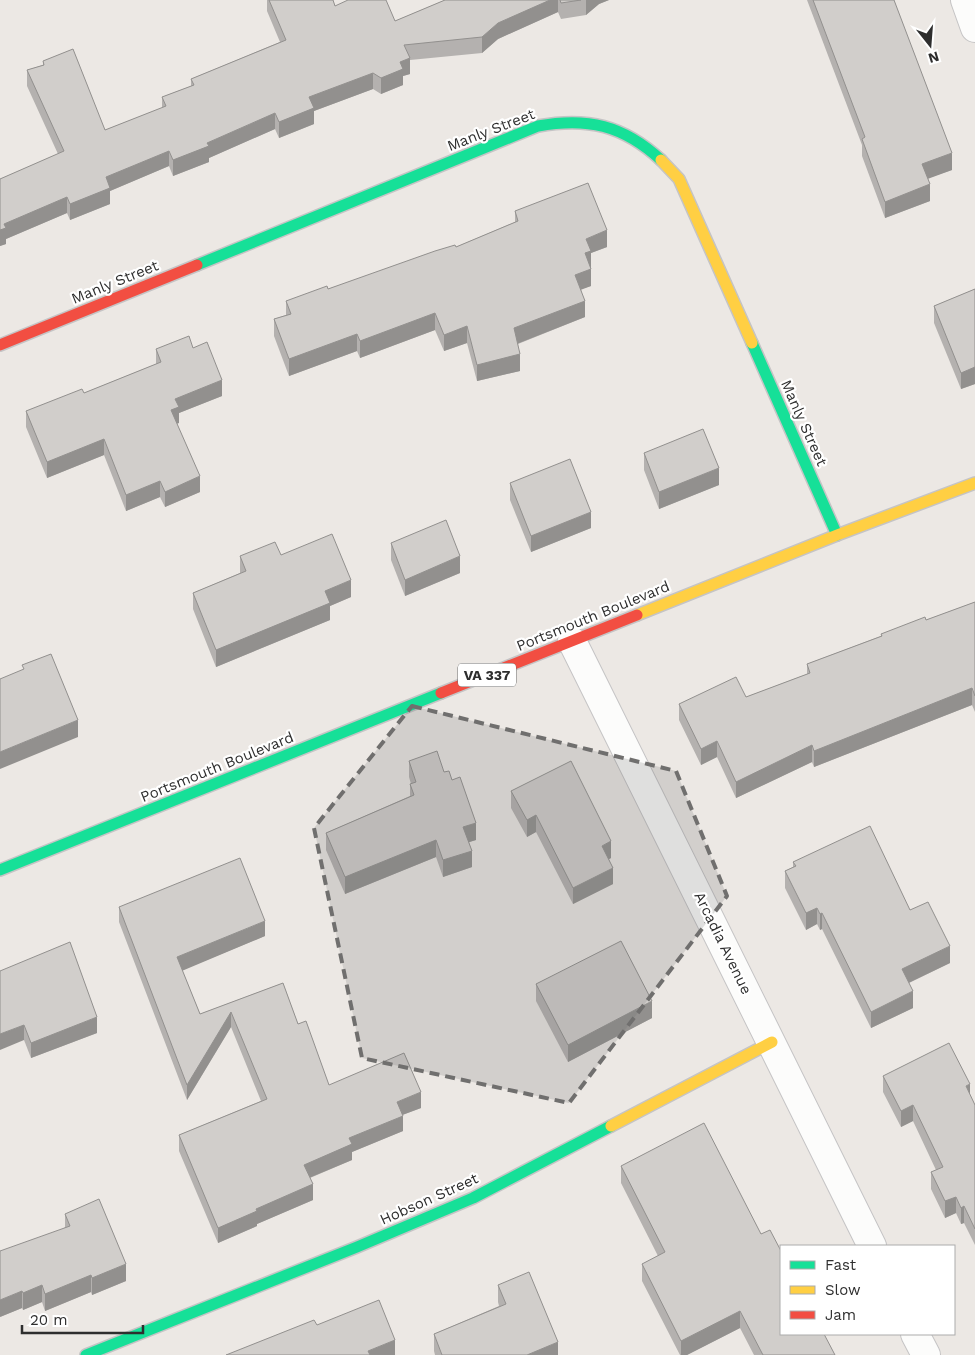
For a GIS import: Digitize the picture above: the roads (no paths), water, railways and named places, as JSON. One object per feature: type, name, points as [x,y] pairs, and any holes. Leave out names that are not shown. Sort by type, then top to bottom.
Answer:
[{"type":"street","points":[[964,0],[975,28]]},
{"type":"street","name":"Manly Street","points":[[0,345],[538,126],[573,121],[608,127],[639,141],[662,158],[679,179],[838,535]]},
{"type":"street","name":"Portsmouth Boulevard","points":[[0,870],[572,640],[975,483]]},
{"type":"street","name":"Arcadia Avenue","points":[[572,640],[872,1245]]},
{"type":"street","name":"Hobson Street","points":[[86,1355],[357,1247],[473,1198],[772,1042]]},
{"type":"street","points":[[916,1335],[926,1355]]}]
